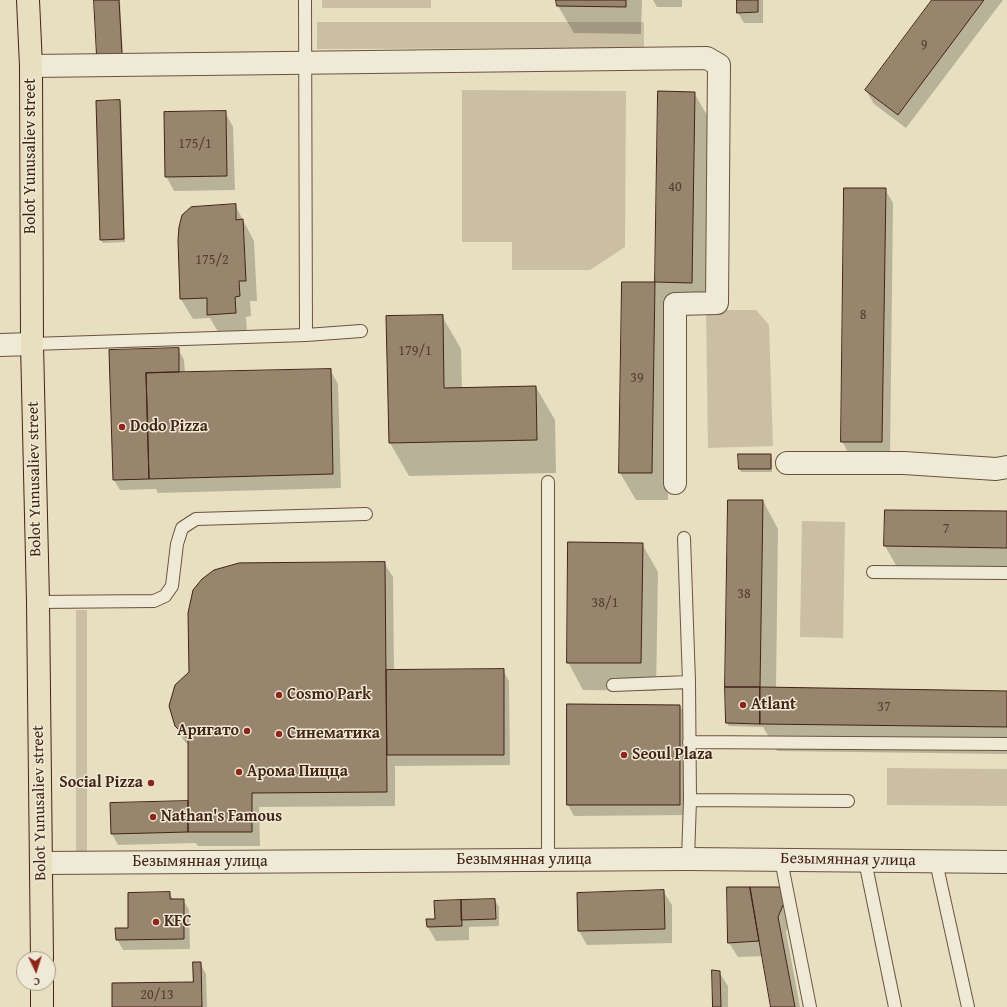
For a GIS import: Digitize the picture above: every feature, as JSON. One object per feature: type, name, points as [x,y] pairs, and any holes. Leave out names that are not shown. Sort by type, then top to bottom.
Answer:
[{"type":"main road","name":"Bolot Yunusaliev street","points":[[28,0],[31,66],[32,344],[38,602],[42,951]]},
{"type":"main road","points":[[42,991],[42,1007]]},
{"type":"street","points":[[31,66],[707,58],[719,65],[717,303],[675,304],[675,483]]},
{"type":"street","points":[[0,345],[32,344]]},
{"type":"street","points":[[787,462],[904,463],[996,469],[1007,467]]},
{"type":"street","name":"Безымянная улица","points":[[41,862],[688,859],[1007,862]]},
{"type":"lane","points":[[305,0],[306,335]]},
{"type":"lane","points":[[32,344],[306,335],[361,331]]},
{"type":"lane","points":[[548,482],[548,860]]},
{"type":"lane","points":[[38,602],[154,601],[165,596],[172,586],[177,544],[182,528],[196,519],[366,514]]},
{"type":"lane","points":[[684,538],[689,682],[690,800],[688,859]]},
{"type":"lane","points":[[873,572],[1007,573]]},
{"type":"lane","points":[[613,685],[689,682]]},
{"type":"lane","points":[[689,742],[1007,744]]},
{"type":"lane","points":[[690,800],[848,801]]},
{"type":"lane","points":[[781,860],[810,1007]]},
{"type":"lane","points":[[865,860],[895,1007]]},
{"type":"lane","points":[[936,862],[968,1007]]},
{"type":"shaded area","points":[[322,0],[431,0],[431,8],[322,8]]},
{"type":"shaded area","points":[[317,22],[644,22],[644,48],[317,49]]},
{"type":"shaded area","points":[[462,90],[626,91],[625,247],[590,270],[512,270],[512,242],[462,242]]},
{"type":"shaded area","points":[[706,310],[756,310],[769,325],[773,446],[708,448]]},
{"type":"shaded area","points":[[802,521],[845,522],[843,638],[800,637]]},
{"type":"shaded area","points":[[76,610],[87,610],[87,851],[76,851]]},
{"type":"shaded area","points":[[887,768],[1007,769],[1007,806],[887,805]]},
{"type":"building","points":[[94,0],[119,0],[122,54],[97,56]]},
{"type":"building","points":[[556,0],[626,0],[626,7],[557,6]]},
{"type":"building","points":[[737,0],[758,0],[758,12],[737,13]]},
{"type":"building","points":[[932,0],[984,0],[898,115],[865,90]]},
{"type":"building","points":[[658,91],[695,92],[692,283],[655,282]]},
{"type":"building","points":[[120,100],[124,239],[100,240],[96,101]]},
{"type":"building","points":[[226,111],[227,176],[165,177],[164,112]]},
{"type":"building","points":[[844,188],[886,188],[882,442],[841,442]]},
{"type":"building","points":[[236,204],[236,220],[243,219],[246,281],[239,281],[240,296],[235,297],[236,313],[207,315],[207,298],[180,299],[178,240],[182,215],[191,207]]},
{"type":"building","points":[[622,282],[655,282],[652,473],[619,473]]},
{"type":"building","points":[[443,315],[444,388],[536,386],[537,440],[389,443],[386,316]]},
{"type":"building","points":[[179,348],[179,372],[146,373],[149,479],[113,480],[109,350]]},
{"type":"building","points":[[331,369],[333,474],[149,479],[146,373]]},
{"type":"building","points":[[738,454],[771,454],[771,469],[739,469]]},
{"type":"building","points":[[728,500],[763,500],[760,687],[725,687]]},
{"type":"building","points":[[885,510],[1007,511],[1007,548],[884,546]]},
{"type":"building","points":[[568,542],[643,543],[641,663],[567,663]]},
{"type":"building","name":"Cosmo Park","points":[[385,562],[387,792],[252,793],[252,832],[188,832],[188,739],[175,726],[169,706],[175,685],[189,672],[188,613],[193,590],[202,579],[214,570],[239,563]]},
{"type":"building","points":[[504,669],[504,755],[387,755],[386,670]]},
{"type":"building","name":"Atlant","points":[[725,687],[760,687],[760,724],[726,723]]},
{"type":"building","points":[[760,687],[1007,691],[1007,727],[760,724]]},
{"type":"building","name":"Seoul Plaza","points":[[567,704],[680,705],[680,805],[567,805]]},
{"type":"building","points":[[188,801],[188,832],[111,834],[110,803]]},
{"type":"building","points":[[727,887],[750,887],[759,941],[728,943]]},
{"type":"building","points":[[750,887],[780,887],[784,903],[778,917],[795,1007],[771,1007]]},
{"type":"building","points":[[664,890],[665,929],[578,931],[577,893]]},
{"type":"building","name":"KFC","points":[[170,892],[170,899],[184,899],[184,939],[116,940],[115,928],[128,928],[128,893]]},
{"type":"building","points":[[495,899],[496,919],[461,920],[461,900]]},
{"type":"building","points":[[461,900],[462,926],[427,927],[426,919],[435,919],[434,901]]},
{"type":"building","points":[[193,962],[201,962],[202,1007],[112,1007],[112,983],[193,982]]},
{"type":"building","points":[[712,970],[720,971],[721,1007],[713,1007]]},
{"type":"place","name":"Dodo Pizza","points":[[122,427]]},
{"type":"place","name":"Cosmo Park","points":[[279,695]]},
{"type":"place","name":"Atlant","points":[[743,705]]},
{"type":"place","name":"Аригато","points":[[247,731]]},
{"type":"place","name":"Синематика","points":[[279,734]]},
{"type":"place","name":"Seoul Plaza","points":[[624,755]]},
{"type":"place","name":"Арома Пицца","points":[[239,772]]},
{"type":"place","name":"Social Pizza","points":[[151,783]]},
{"type":"place","name":"Nathan's Famous","points":[[153,817]]},
{"type":"place","name":"KFC","points":[[156,922]]}]
